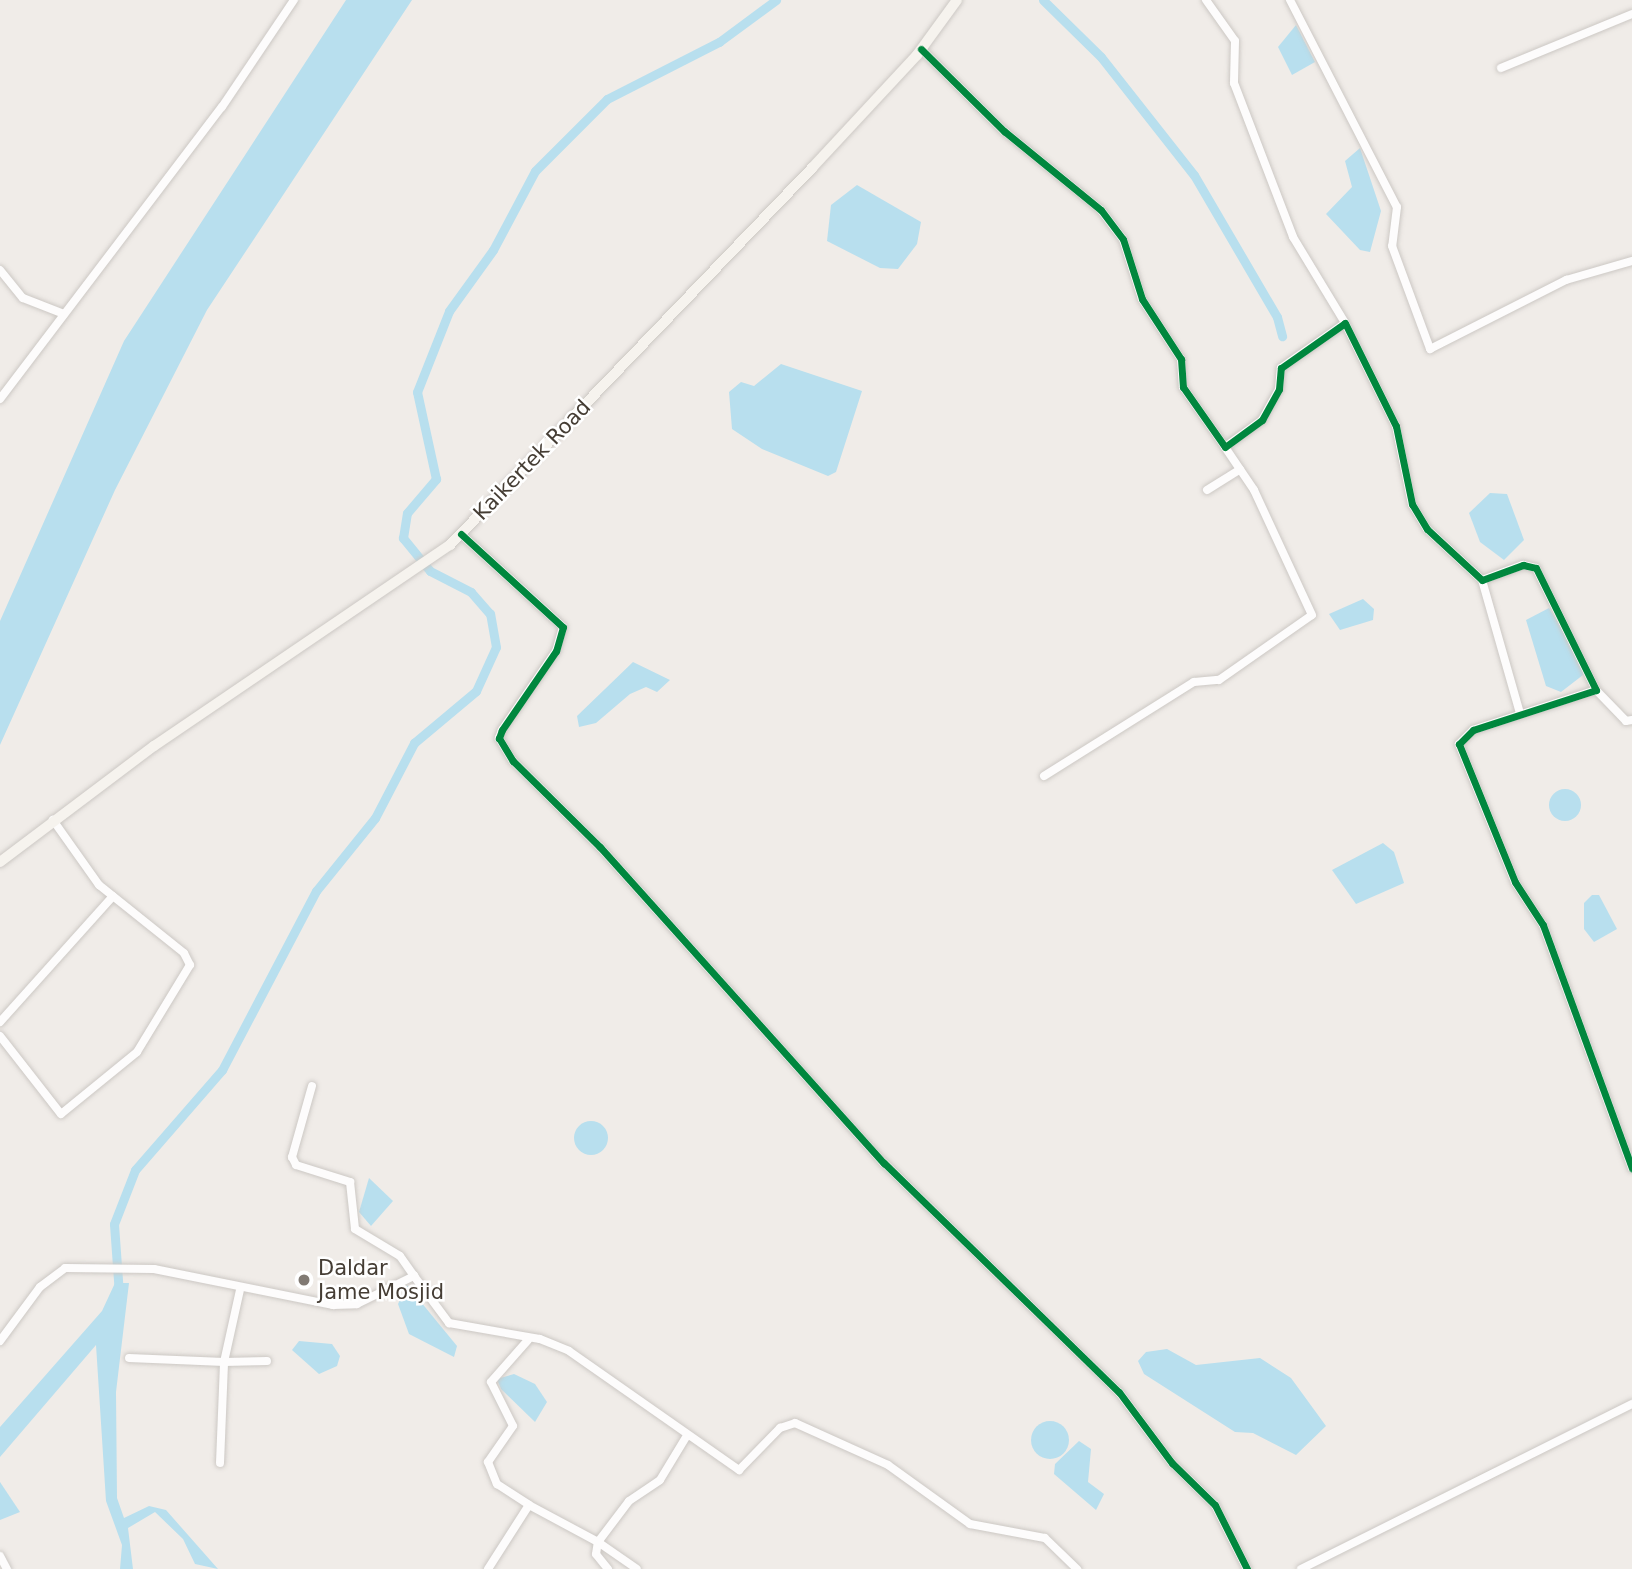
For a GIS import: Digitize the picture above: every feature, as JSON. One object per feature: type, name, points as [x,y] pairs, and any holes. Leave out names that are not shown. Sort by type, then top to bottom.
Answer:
[{"type":"main road","name":"Kaikertek Road","points":[[0,862],[53,820],[238,687],[396,586],[450,545],[921,49],[957,0]]},
{"type":"street","points":[[0,399],[222,107],[294,0]]},
{"type":"street","points":[[1206,0],[1235,41],[1234,83],[1293,237],[1345,323],[1396,426],[1412,505],[1427,529],[1482,580],[1520,713]]},
{"type":"street","points":[[1290,0],[1398,206],[1392,246],[1430,349],[1566,280],[1632,261]]},
{"type":"street","points":[[1501,68],[1632,14]]},
{"type":"street","points":[[921,49],[1004,131],[1101,210],[1123,239],[1142,299],[1181,359],[1183,387],[1240,469],[1312,615],[1219,680],[1194,682],[1044,776]]},
{"type":"street","points":[[0,270],[23,298],[64,314]]},
{"type":"street","points":[[1225,447],[1262,420],[1279,389],[1281,368],[1345,323]]},
{"type":"street","points":[[1207,490],[1240,469]]},
{"type":"street","points":[[461,534],[563,627],[556,651],[499,738],[513,761],[600,847],[884,1163],[1119,1391],[1172,1463],[1215,1506],[1247,1569]]},
{"type":"street","points":[[1482,580],[1523,565],[1536,568],[1596,690],[1626,721],[1632,720]]},
{"type":"street","points":[[1596,690],[1520,713],[1462,735],[1459,744],[1515,882],[1543,925],[1632,1168]]},
{"type":"street","points":[[0,1036],[61,1114],[143,1045],[190,961],[113,896],[53,820]]},
{"type":"street","points":[[0,1022],[113,896]]},
{"type":"street","points":[[312,1086],[292,1157],[296,1165],[350,1182],[355,1229],[400,1256],[449,1323],[569,1351],[686,1437],[739,1470],[780,1428],[795,1423],[888,1465],[970,1524],[1045,1538],[1077,1569]]},
{"type":"street","points":[[0,1341],[56,1271],[135,1267],[309,1304],[357,1304],[414,1276]]},
{"type":"street","points":[[220,1463],[224,1362],[240,1290]]},
{"type":"street","points":[[528,1340],[491,1382],[513,1426],[488,1462],[497,1484],[598,1542],[637,1569]]},
{"type":"street","points":[[129,1359],[267,1361]]},
{"type":"street","points":[[1301,1569],[1632,1404]]},
{"type":"street","points":[[608,1569],[596,1554],[598,1542],[629,1501],[660,1480],[686,1437]]},
{"type":"street","points":[[488,1569],[530,1505]]},
{"type":"street","points":[[0,1556],[8,1569]]},
{"type":"water","points":[[346,0],[412,0],[207,310],[115,490],[0,745],[0,621],[124,341]]},
{"type":"water","points":[[1296,25],[1315,62],[1292,75],[1278,47]]},
{"type":"water","points":[[1360,148],[1381,211],[1370,252],[1360,250],[1326,214],[1352,187],[1345,161]]},
{"type":"water","points":[[857,185],[921,222],[917,244],[898,269],[880,268],[827,241],[831,205]]},
{"type":"water","points":[[781,364],[862,391],[836,472],[828,476],[762,449],[732,429],[729,392],[741,382],[754,386]]},
{"type":"water","points":[[1490,493],[1507,494],[1524,540],[1504,560],[1480,542],[1469,513]]},
{"type":"water","points":[[1363,599],[1374,609],[1373,620],[1340,630],[1329,614]]},
{"type":"water","points":[[1549,608],[1584,666],[1583,675],[1561,692],[1546,686],[1526,620]]},
{"type":"water","points":[[633,662],[670,680],[657,692],[646,687],[630,694],[596,723],[579,727],[577,716]]},
{"type":"water","points":[[1565,789],[1576,794],[1581,805],[1576,816],[1565,821],[1554,816],[1549,805],[1554,794]]},
{"type":"water","points":[[1383,843],[1394,852],[1404,883],[1356,904],[1332,870]]},
{"type":"water","points":[[1592,895],[1599,895],[1617,929],[1594,942],[1584,929],[1584,903]]},
{"type":"water","points":[[591,1121],[603,1126],[608,1138],[603,1150],[591,1155],[579,1150],[574,1138],[579,1126]]},
{"type":"water","points":[[369,1178],[393,1201],[371,1226],[359,1212]]},
{"type":"water","points":[[115,1283],[129,1283],[116,1392],[117,1498],[124,1518],[149,1506],[166,1510],[218,1569],[195,1564],[183,1539],[155,1512],[128,1528],[133,1569],[120,1569],[122,1545],[106,1501],[96,1345],[0,1457],[0,1427],[102,1311]]},
{"type":"water","points":[[407,1285],[457,1346],[454,1357],[409,1334],[398,1304]]},
{"type":"water","points":[[299,1341],[332,1344],[340,1356],[337,1366],[319,1374],[292,1350]]},
{"type":"water","points":[[1167,1349],[1196,1365],[1260,1358],[1291,1378],[1326,1426],[1296,1455],[1253,1433],[1235,1432],[1144,1374],[1138,1361],[1146,1352]]},
{"type":"water","points":[[514,1374],[535,1384],[547,1402],[535,1422],[501,1389],[497,1379]]},
{"type":"water","points":[[1050,1421],[1063,1427],[1069,1440],[1063,1453],[1050,1459],[1037,1453],[1031,1440],[1037,1427]]},
{"type":"water","points":[[1079,1441],[1091,1449],[1088,1482],[1104,1494],[1096,1510],[1054,1474],[1055,1464]]},
{"type":"water","points":[[0,1482],[20,1512],[0,1520]]},
{"type":"waterway","points":[[119,1294],[114,1224],[135,1170],[222,1070],[316,891],[375,818],[414,743],[476,691],[496,647],[490,614],[471,592],[430,571],[403,538],[407,513],[436,479],[417,392],[449,311],[493,250],[535,171],[607,99],[719,42],[776,0]]},
{"type":"waterway","points":[[1043,0],[1101,57],[1194,175],[1277,317],[1282,336]]},
{"type":"cycle path","points":[[921,49],[1004,131],[1101,210],[1123,239],[1142,299],[1181,359],[1183,387],[1225,447],[1262,420],[1279,389],[1281,368],[1345,323],[1396,426],[1412,504],[1427,529],[1482,580],[1523,565],[1536,568],[1596,690],[1473,730],[1459,744],[1515,882],[1543,925],[1632,1168]]},
{"type":"cycle path","points":[[461,534],[563,627],[556,651],[499,738],[513,761],[600,847],[884,1163],[1119,1392],[1172,1463],[1215,1505],[1247,1569]]},
{"type":"place","name":"Daldar Jame Mosjid","points":[[304,1280]]}]
